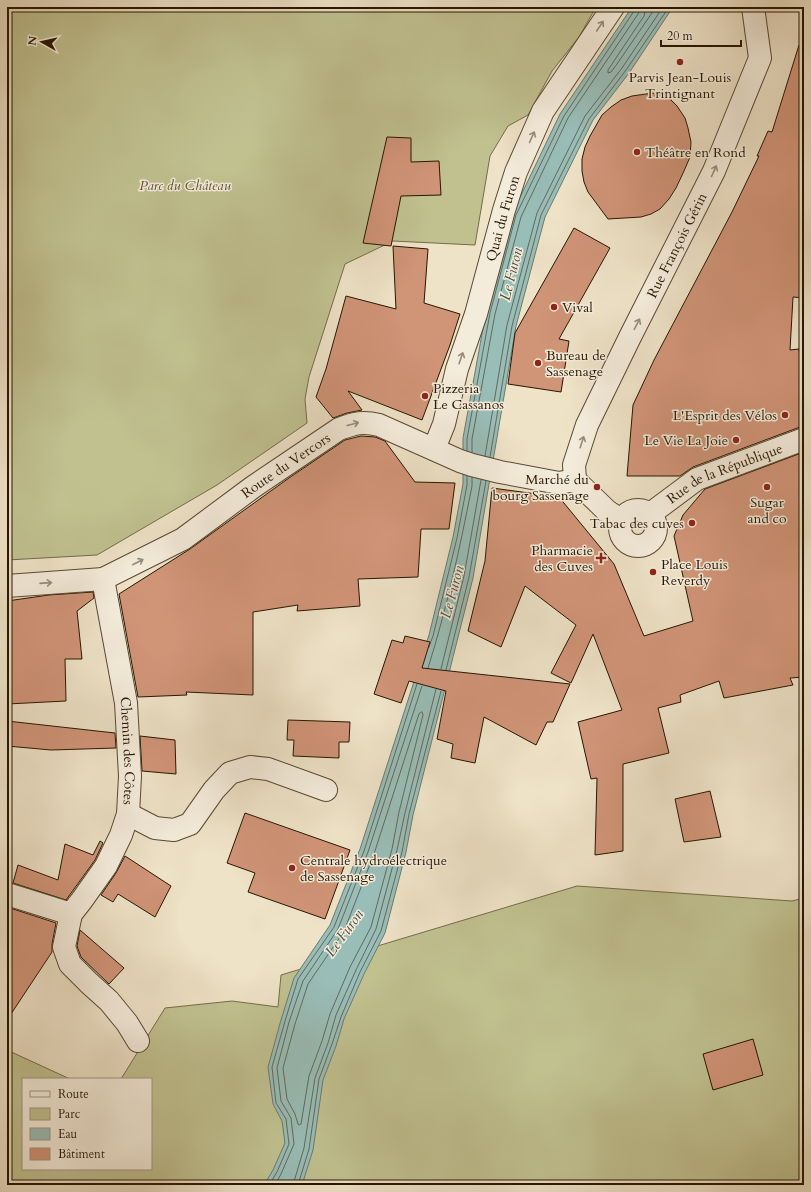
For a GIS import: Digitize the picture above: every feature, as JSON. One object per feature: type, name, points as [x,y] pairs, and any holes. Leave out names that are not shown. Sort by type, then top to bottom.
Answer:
[{"type":"street","name":"Quai du Furon","points":[[434,449],[444,424],[457,369],[476,314],[504,210],[516,172],[543,111],[613,7]]},
{"type":"street","name":"Rue François Gérin","points":[[575,480],[574,465],[587,425],[714,171],[760,58],[752,7]]},
{"type":"street","name":"Route du Vercors","points":[[7,586],[103,579],[183,539],[266,478],[339,429],[354,423],[368,422],[379,425],[460,461],[500,472],[559,483],[575,480]]},
{"type":"street","name":"Rue de la République","points":[[650,514],[697,479],[804,439]]},
{"type":"street","points":[[575,480],[607,511],[622,521]]},
{"type":"street","points":[[634,510],[645,511],[654,518],[657,528],[656,534],[645,545],[635,546],[625,541],[620,531],[622,521],[625,516],[634,510]]},
{"type":"street","name":"Chemin des Côtes","points":[[71,914],[106,866],[121,835],[128,814],[130,776],[126,703],[103,579]]},
{"type":"street","points":[[128,814],[155,828],[174,830],[190,824],[214,790],[230,772],[250,767],[268,769],[326,790]]},
{"type":"street","points":[[7,894],[71,914],[64,947],[70,964],[109,1001],[127,1023],[138,1041]]},
{"type":"green space","name":"Parc du Château","points":[[7,7],[596,7],[579,37],[552,71],[528,115],[508,126],[490,156],[475,245],[393,241],[345,264],[309,377],[305,399],[307,423],[217,485],[97,555],[7,560]]},
{"type":"green space","points":[[577,886],[792,901],[804,898],[804,1185],[7,1185],[7,1050],[68,1078],[22,1078],[22,1170],[152,1170],[152,1078],[122,1078],[165,1008],[232,1001],[278,1007],[281,975]]},
{"type":"water","name":"Le Furon","points":[[632,7],[673,7],[629,73],[593,120],[545,217],[516,326],[473,578],[413,815],[406,852],[385,933],[364,974],[344,1019],[336,1046],[323,1080],[313,1150],[302,1185],[264,1185],[273,1170],[285,1143],[282,1121],[273,1104],[268,1067],[294,978],[330,925],[360,849],[429,635],[453,537],[463,484],[463,438],[486,312],[512,214],[560,114]]},
{"type":"building","points":[[799,45],[804,46],[804,298],[793,297],[790,350],[799,349],[804,385],[804,427],[800,427],[693,467],[680,476],[627,476],[633,405],[654,360],[732,212],[759,156],[757,156],[768,131],[772,132]]},
{"type":"building","name":"Théâtre en Rond","points":[[653,93],[671,95],[671,100],[685,118],[691,142],[690,157],[676,188],[660,209],[641,217],[608,219],[588,192],[584,182],[582,159],[585,147],[602,115],[611,107],[621,100],[632,96]]},
{"type":"building","points":[[387,137],[411,138],[411,162],[439,161],[441,195],[401,196],[391,246],[363,243]]},
{"type":"building","points":[[574,228],[610,248],[559,339],[569,341],[561,392],[508,384],[515,333]]},
{"type":"building","points":[[393,246],[428,249],[424,303],[460,314],[450,345],[422,420],[348,391],[362,410],[333,418],[316,397],[326,369],[346,296],[396,309]]},
{"type":"building","points":[[361,436],[375,437],[385,441],[415,482],[455,483],[449,529],[421,529],[418,577],[358,579],[360,606],[297,611],[298,605],[253,612],[253,695],[186,692],[187,695],[138,697],[119,594],[190,549],[345,440]]},
{"type":"building","points":[[804,452],[804,677],[790,678],[793,685],[724,698],[719,681],[680,695],[681,702],[658,708],[669,753],[623,764],[623,851],[595,855],[597,778],[591,779],[578,722],[622,710],[593,634],[571,683],[551,673],[576,625],[525,586],[501,647],[468,631],[485,561],[492,488],[559,497],[614,564],[644,636],[693,621],[674,536],[683,515],[705,489]]},
{"type":"building","points":[[93,592],[94,598],[77,611],[82,659],[65,659],[66,701],[7,704],[7,601],[49,595]]},
{"type":"building","points":[[405,636],[430,642],[422,668],[570,684],[553,722],[547,722],[536,745],[484,717],[475,763],[451,758],[453,744],[437,739],[446,691],[409,681],[401,703],[374,694],[392,640],[403,643]]},
{"type":"building","points":[[288,720],[350,722],[349,742],[339,742],[339,758],[293,756],[294,740],[287,740]]},
{"type":"building","points":[[7,721],[115,733],[116,748],[51,750],[7,746]]},
{"type":"building","points":[[140,736],[175,740],[176,774],[142,771]]},
{"type":"building","points":[[710,791],[721,837],[684,842],[675,799]]},
{"type":"building","name":"Centrale hydroélectrique de Sassenage","points":[[245,813],[350,850],[325,919],[248,892],[255,873],[227,863]]},
{"type":"building","points":[[100,841],[103,843],[95,860],[66,900],[13,883],[18,865],[58,880],[65,844],[93,855]]},
{"type":"building","points":[[125,856],[171,886],[155,917],[118,894],[113,902],[101,895],[116,873]]},
{"type":"building","points":[[7,907],[56,923],[52,952],[7,1020]]},
{"type":"building","points":[[80,930],[124,968],[109,984],[81,957],[77,946]]},
{"type":"building","points":[[753,1039],[763,1075],[713,1090],[703,1054]]},
{"type":"place","name":"Parvis Jean-Louis Trintignant","points":[[680,62]]},
{"type":"place","name":"Théâtre en Rond","points":[[637,152]]},
{"type":"place","name":"Vival","points":[[554,307]]},
{"type":"place","name":"Bureau de Sassenage","points":[[538,363]]},
{"type":"place","name":"Pizzeria Le Cassanos","points":[[425,396]]},
{"type":"place","name":"L'Esprit des Vélos","points":[[785,415]]},
{"type":"place","name":"Le Vie La Joie","points":[[736,440]]},
{"type":"place","name":"Marché du bourg Sassenage","points":[[597,487]]},
{"type":"place","name":"Sugar and co","points":[[767,487]]},
{"type":"place","name":"Tabac des cuves","points":[[692,523]]},
{"type":"place","name":"Pharmacie des Cuves","points":[[601,558]]},
{"type":"place","name":"Place Louis Reverdy","points":[[653,572]]},
{"type":"place","name":"Centrale hydroélectrique de Sassenage","points":[[292,868]]}]
